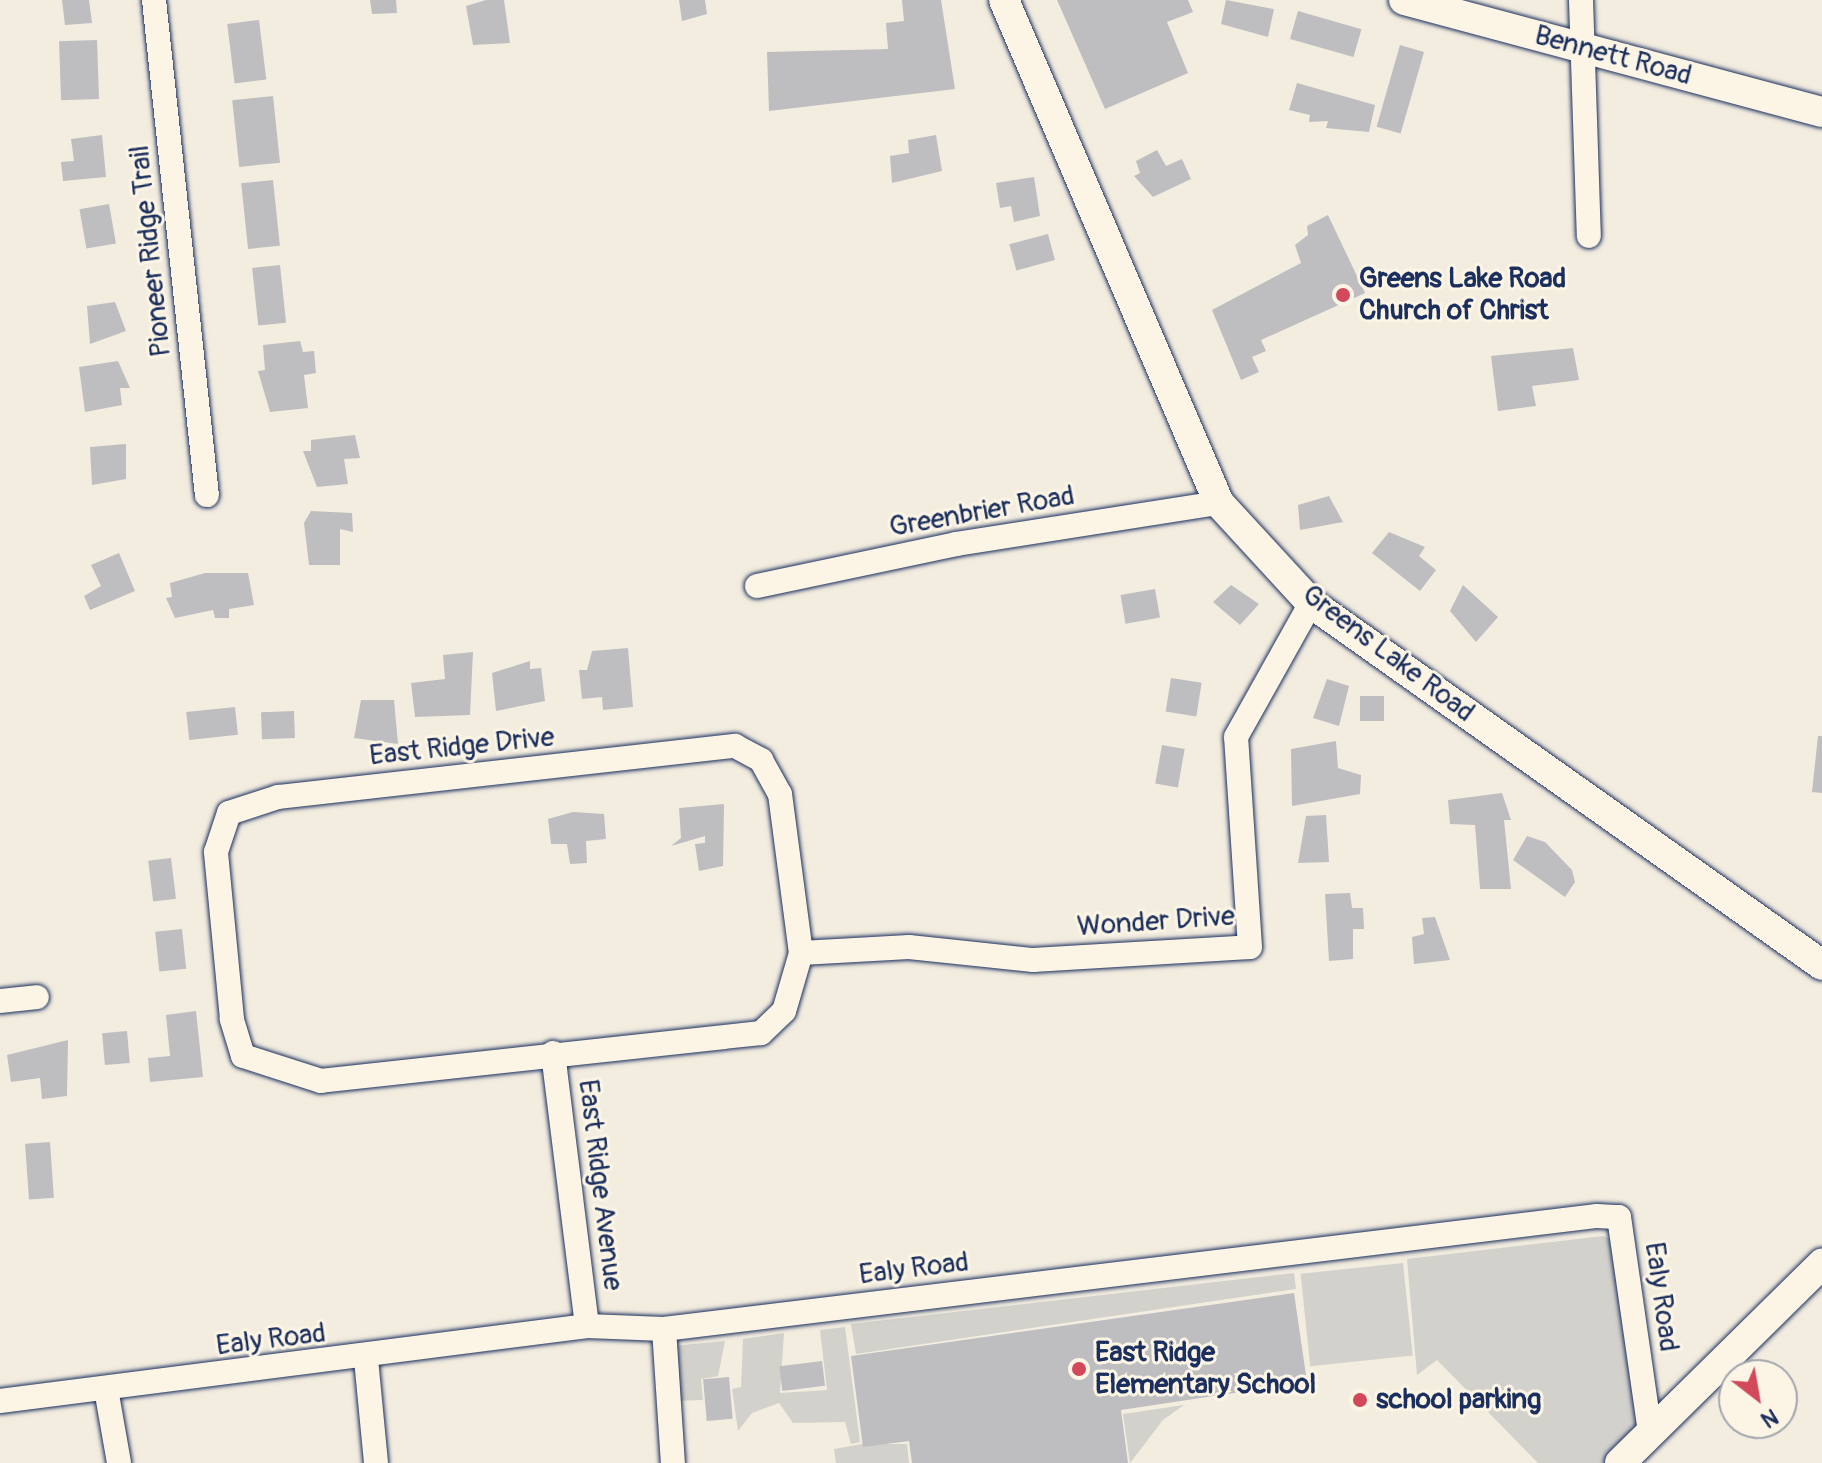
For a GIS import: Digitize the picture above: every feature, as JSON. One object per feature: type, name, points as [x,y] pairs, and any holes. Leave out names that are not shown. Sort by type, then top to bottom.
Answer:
[{"type":"street","name":"Pioneer Ridge Trail","points":[[154,0],[207,495]]},
{"type":"street","name":"Greens Lake Road","points":[[1004,0],[1219,503],[1311,603],[1822,965]]},
{"type":"street","name":"Bennett Road","points":[[1404,0],[1822,112]]},
{"type":"street","points":[[1581,0],[1586,49],[1589,236]]},
{"type":"street","name":"Greenbrier Road","points":[[757,586],[956,544],[1219,503]]},
{"type":"street","name":"Wonder Drive","points":[[801,953],[909,947],[1033,960],[1250,947],[1236,737],[1311,603]]},
{"type":"street","name":"East Ridge Drive","points":[[735,746],[761,760],[780,794],[801,953],[784,1011],[761,1033],[553,1053],[321,1081],[243,1056],[232,1019],[216,852],[229,813],[278,797],[735,746]]},
{"type":"street","points":[[0,1001],[37,997]]},
{"type":"street","name":"East Ridge Avenue","points":[[553,1053],[587,1326]]},
{"type":"street","name":"Ealy Road","points":[[0,1401],[366,1359],[587,1326],[664,1329],[1619,1217],[1650,1432]]},
{"type":"street","points":[[1620,1463],[1822,1264]]},
{"type":"street","points":[[664,1329],[673,1463]]},
{"type":"street","points":[[366,1359],[376,1463]]},
{"type":"street","points":[[106,1389],[119,1463]]},
{"type":"shaded area","points":[[1603,1236],[1611,1239],[1642,1426],[1605,1463],[1538,1463],[1437,1360],[1417,1375],[1407,1259]]},
{"type":"shaded area","points":[[1403,1263],[1413,1355],[1310,1366],[1301,1274]]},
{"type":"shaded area","points":[[1294,1273],[1296,1289],[856,1354],[851,1324]]},
{"type":"shaded area","points":[[845,1327],[860,1442],[851,1444],[845,1422],[793,1423],[779,1403],[752,1413],[738,1431],[732,1389],[741,1387],[743,1339],[784,1333],[780,1393],[827,1390],[820,1330]]},
{"type":"shaded area","points":[[725,1341],[718,1376],[701,1379],[703,1400],[675,1401],[673,1346]]},
{"type":"shaded area","points":[[1184,1405],[1163,1420],[1130,1463],[1123,1414]]},
{"type":"shaded area","points":[[862,1444],[907,1444],[909,1463],[836,1463],[834,1449]]},
{"type":"building","points":[[62,0],[89,0],[92,23],[65,25]]},
{"type":"building","points":[[370,0],[396,0],[397,13],[372,14]]},
{"type":"building","points":[[486,0],[504,0],[510,43],[473,45],[466,6]]},
{"type":"building","points":[[679,0],[705,0],[707,14],[682,21]]},
{"type":"building","points":[[902,0],[941,0],[955,89],[769,111],[767,52],[888,49],[886,23],[904,21]]},
{"type":"building","points":[[1057,0],[1188,0],[1193,12],[1167,22],[1188,73],[1105,109]]},
{"type":"building","points":[[1226,0],[1274,9],[1268,37],[1221,24]]},
{"type":"building","points":[[1298,11],[1361,29],[1353,57],[1290,39]]},
{"type":"building","points":[[259,20],[266,80],[235,83],[227,24]]},
{"type":"building","points":[[97,40],[99,99],[61,100],[59,41]]},
{"type":"building","points":[[1400,45],[1424,52],[1401,134],[1377,127]]},
{"type":"building","points":[[1297,83],[1375,105],[1369,132],[1326,128],[1328,121],[1309,122],[1310,115],[1289,110]]},
{"type":"building","points":[[273,96],[280,163],[239,167],[232,100]]},
{"type":"building","points":[[102,135],[106,177],[63,181],[61,162],[74,161],[71,139]]},
{"type":"building","points":[[936,135],[942,171],[892,183],[890,156],[909,153],[908,140]]},
{"type":"building","points":[[1157,150],[1166,166],[1182,159],[1191,179],[1153,197],[1134,176],[1140,173],[1136,161]]},
{"type":"building","points":[[1034,177],[1040,216],[1014,222],[1011,206],[1000,208],[996,183]]},
{"type":"building","points":[[273,180],[280,246],[248,249],[241,183]]},
{"type":"building","points":[[109,204],[116,243],[86,249],[79,209]]},
{"type":"building","points":[[1328,215],[1365,293],[1261,340],[1266,351],[1252,357],[1259,372],[1241,380],[1212,310],[1301,263],[1295,245],[1308,235],[1307,226]]},
{"type":"building","points":[[1048,234],[1055,260],[1016,270],[1009,244]]},
{"type":"building","points":[[280,265],[286,323],[258,326],[252,268]]},
{"type":"building","points":[[115,302],[126,331],[90,344],[87,306]]},
{"type":"building","points":[[300,341],[303,352],[314,351],[316,373],[304,375],[308,408],[270,412],[258,371],[265,370],[263,345]]},
{"type":"building","points":[[1573,348],[1579,380],[1532,386],[1536,406],[1498,411],[1491,356]]},
{"type":"building","points":[[118,361],[130,388],[120,388],[122,405],[85,412],[79,367]]},
{"type":"building","points":[[355,435],[360,458],[344,459],[348,484],[317,487],[303,451],[311,451],[311,440]]},
{"type":"building","points":[[126,444],[126,479],[92,485],[90,447]]},
{"type":"building","points":[[1329,496],[1343,522],[1300,530],[1298,505]]},
{"type":"building","points":[[311,511],[352,513],[353,532],[340,529],[340,565],[309,565],[304,523]]},
{"type":"building","points":[[1389,532],[1425,547],[1419,556],[1436,570],[1420,591],[1372,553]]},
{"type":"building","points":[[119,553],[135,591],[90,610],[84,596],[101,586],[91,565]]},
{"type":"building","points":[[205,573],[248,573],[254,605],[229,609],[229,618],[215,618],[213,610],[175,618],[166,598],[172,597],[170,583]]},
{"type":"building","points":[[1231,585],[1259,604],[1240,625],[1213,602]]},
{"type":"building","points":[[1463,585],[1498,617],[1476,642],[1450,611]]},
{"type":"building","points":[[1155,589],[1160,618],[1126,624],[1121,595]]},
{"type":"building","points":[[628,648],[633,707],[603,710],[602,697],[582,699],[579,670],[587,670],[592,651]]},
{"type":"building","points":[[473,652],[470,715],[415,717],[411,683],[445,679],[443,655]]},
{"type":"building","points":[[530,661],[530,669],[541,668],[545,701],[496,711],[492,673]]},
{"type":"building","points":[[1171,678],[1202,683],[1196,716],[1166,712]]},
{"type":"building","points":[[1327,679],[1349,686],[1339,726],[1313,718]]},
{"type":"building","points":[[1360,696],[1384,696],[1384,721],[1360,721]]},
{"type":"building","points":[[361,700],[394,700],[398,744],[354,738]]},
{"type":"building","points":[[235,707],[238,735],[189,740],[186,712]]},
{"type":"building","points":[[294,711],[295,738],[262,739],[261,712]]},
{"type":"building","points":[[1818,736],[1822,736],[1822,793],[1812,792]]},
{"type":"building","points":[[1336,741],[1338,768],[1361,775],[1360,794],[1292,806],[1291,749]]},
{"type":"building","points":[[1162,745],[1185,749],[1178,787],[1155,783]]},
{"type":"building","points":[[1502,793],[1511,820],[1504,820],[1511,889],[1480,889],[1475,825],[1450,824],[1448,800]]},
{"type":"building","points":[[724,804],[723,866],[699,871],[695,844],[705,843],[705,836],[671,846],[681,838],[679,808]]},
{"type":"building","points":[[573,812],[604,814],[606,839],[586,841],[587,863],[570,864],[567,844],[551,844],[548,819]]},
{"type":"building","points":[[1326,815],[1329,862],[1298,863],[1306,816]]},
{"type":"building","points":[[1527,836],[1545,842],[1572,870],[1575,882],[1565,897],[1513,860]]},
{"type":"building","points":[[171,858],[176,899],[153,901],[148,861]]},
{"type":"building","points":[[1350,893],[1352,908],[1363,908],[1364,929],[1353,929],[1353,959],[1329,961],[1325,894]]},
{"type":"building","points":[[1435,917],[1450,960],[1414,964],[1412,937],[1424,934],[1422,918]]},
{"type":"building","points":[[182,929],[186,969],[159,972],[155,932]]},
{"type":"building","points":[[196,1011],[203,1077],[150,1082],[148,1058],[170,1056],[166,1015]]},
{"type":"building","points":[[127,1031],[130,1063],[105,1065],[102,1033]]},
{"type":"building","points":[[68,1040],[67,1096],[42,1099],[40,1078],[11,1082],[7,1055]]},
{"type":"building","points":[[50,1142],[54,1198],[29,1200],[25,1144]]},
{"type":"building","name":"East Ridge Elementary School","points":[[1294,1293],[1307,1382],[1121,1410],[1128,1463],[912,1463],[909,1441],[863,1447],[851,1356]]},
{"type":"building","points":[[822,1361],[825,1386],[782,1391],[779,1366]]},
{"type":"building","points":[[729,1377],[733,1419],[707,1421],[703,1379]]},
{"type":"place","name":"Greens Lake Road Church of Christ","points":[[1343,295]]},
{"type":"place","name":"East Ridge Elementary School","points":[[1079,1369]]},
{"type":"place","name":"school parking","points":[[1360,1400]]}]
